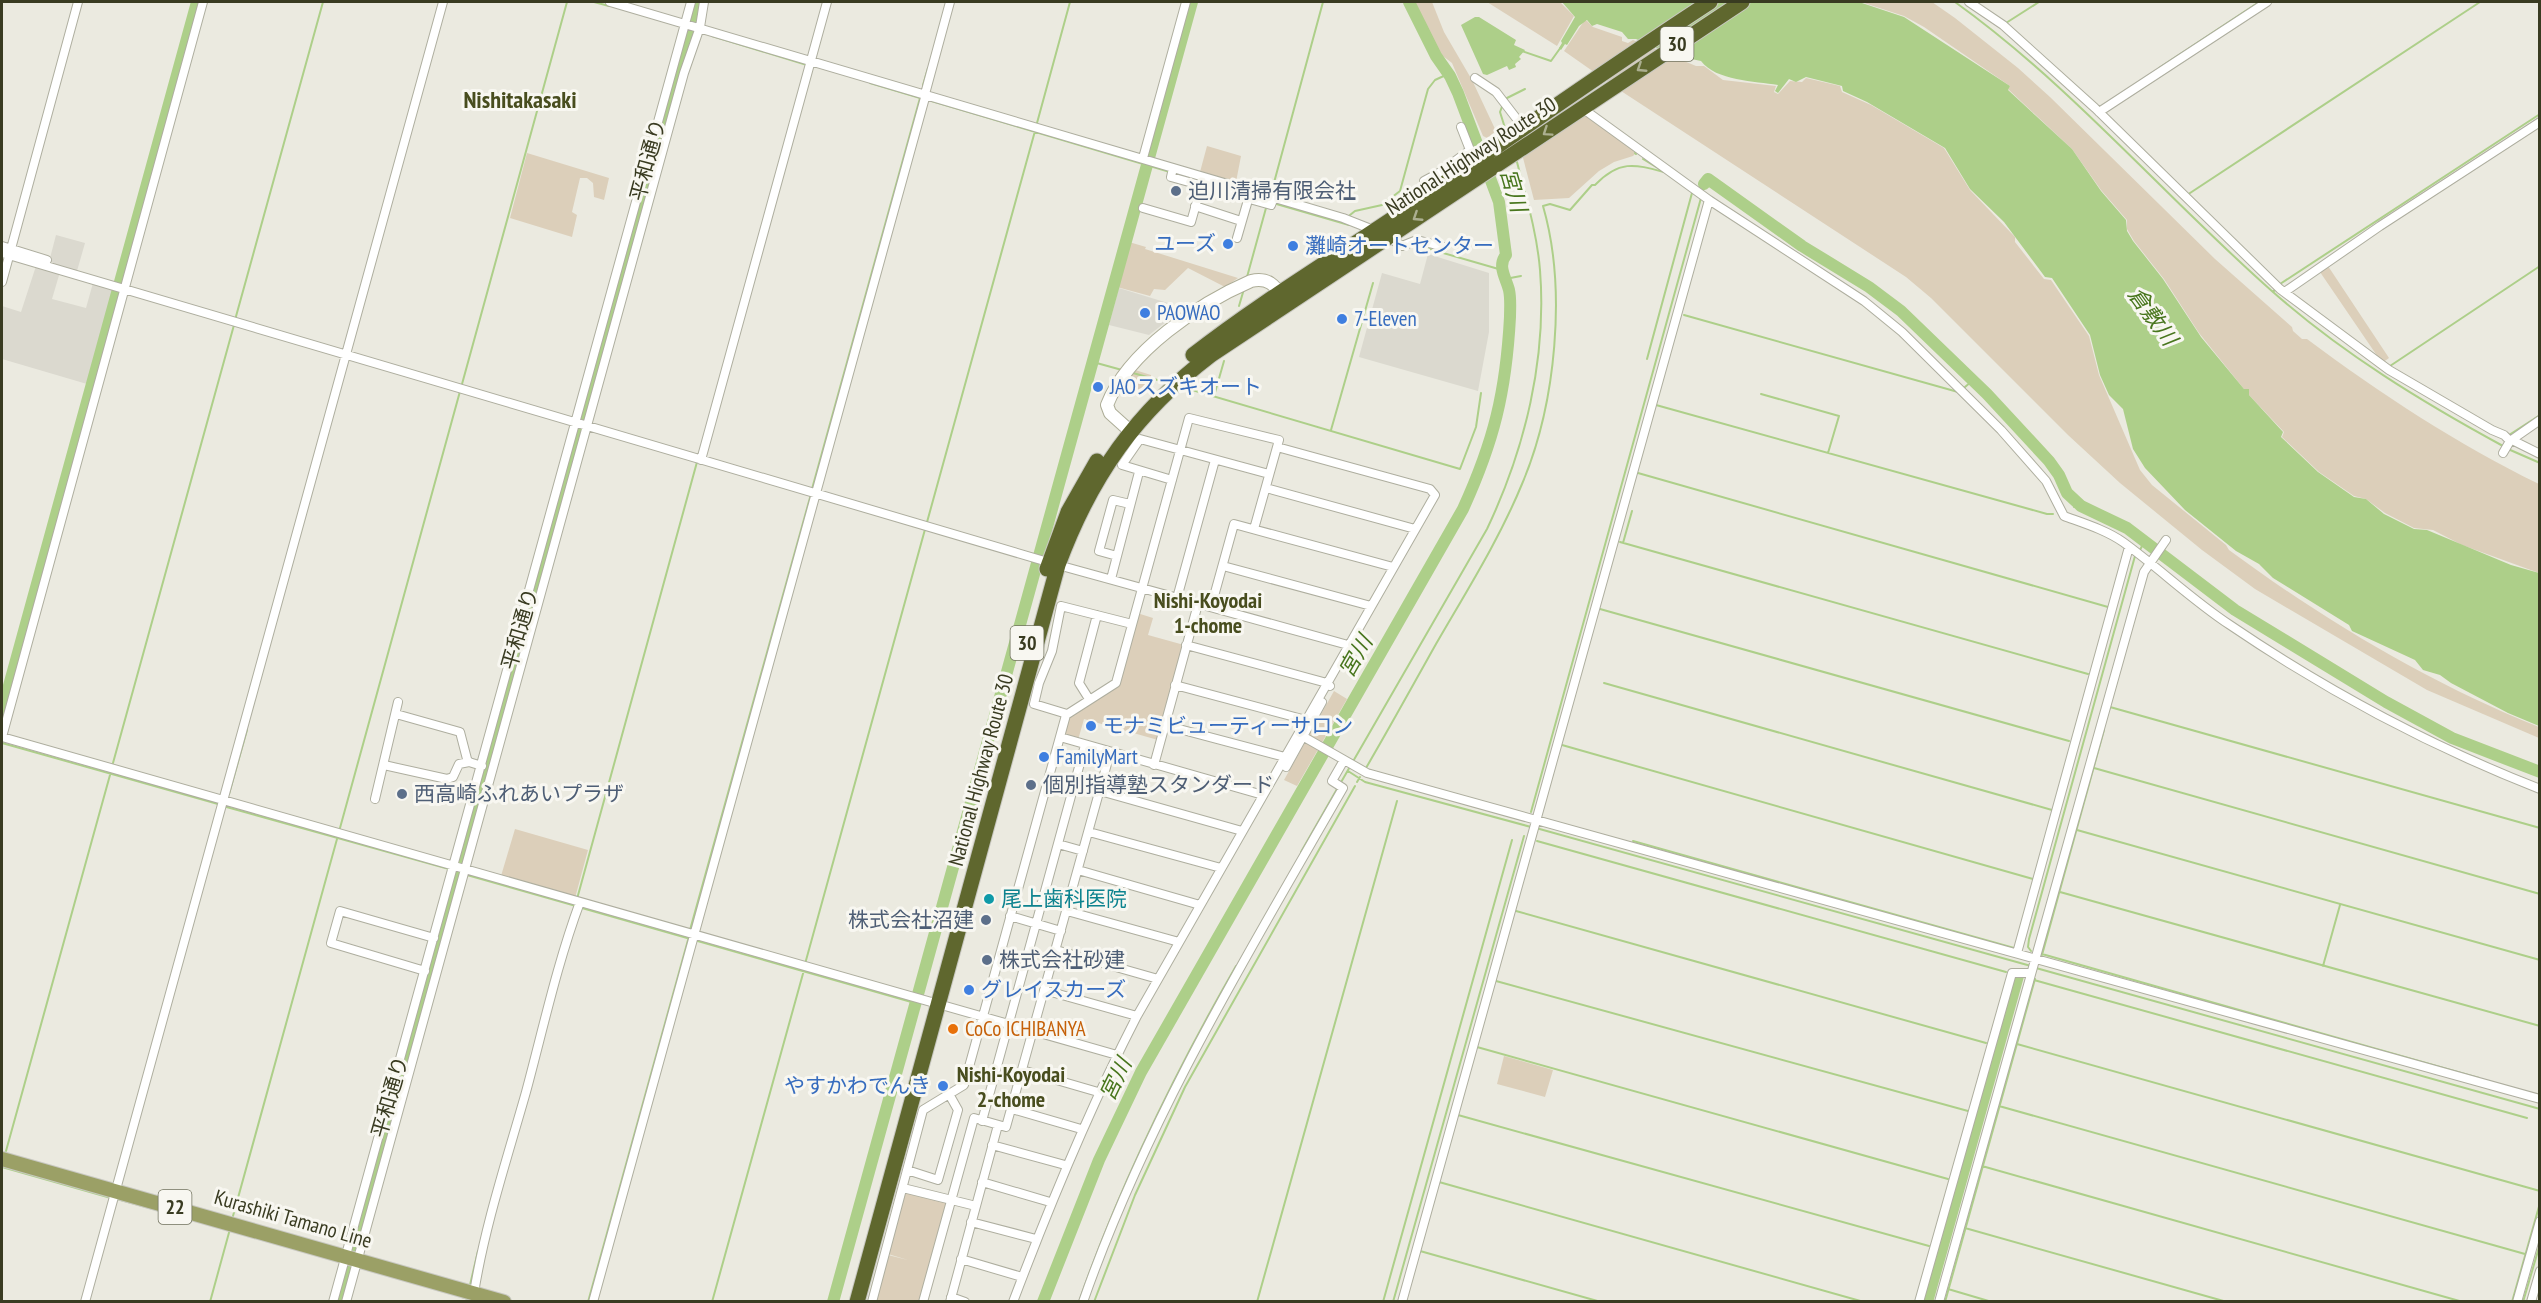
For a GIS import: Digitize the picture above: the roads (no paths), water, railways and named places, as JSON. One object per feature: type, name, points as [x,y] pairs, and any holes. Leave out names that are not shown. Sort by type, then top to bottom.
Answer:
[{"type":"highway","name":"National Highway Route 30","points":[[848,1302],[1045,561],[1086,500],[1126,428],[1189,371],[1284,299],[1381,233],[1501,142],[1710,2]]},
{"type":"highway","name":"National Highway Route 30","points":[[1446,183],[1484,174],[1742,2]]},
{"type":"highway","name":"National Highway Route 30","points":[[857,1302],[926,1002]]},
{"type":"main road","name":"Kurashiki Tamano Line","points":[[2,1159],[114,1195],[352,1257],[471,1296],[504,1302]]},
{"type":"street","points":[[2,282],[7,251],[78,2]]},
{"type":"street","points":[[203,2],[120,288],[2,737],[693,938],[1117,1055]]},
{"type":"street","points":[[85,1302],[348,356],[443,2]]},
{"type":"street","points":[[610,2],[810,64],[1147,159],[1172,171],[1246,195],[1353,221],[1381,233],[1402,246],[1417,240],[1444,247]]},
{"type":"street","name":"平和通り","points":[[352,1257],[434,938],[461,870],[482,765],[583,424],[692,2]]},
{"type":"street","points":[[333,1302],[352,1257],[583,424],[698,30],[704,2]]},
{"type":"street","points":[[699,459],[827,2]]},
{"type":"street","points":[[593,1302],[813,492],[950,2]]},
{"type":"street","points":[[1147,159],[1186,2]]},
{"type":"street","points":[[1969,2],[2003,26],[2097,110],[2294,300],[2387,368],[2507,443],[2515,443],[2540,454]]},
{"type":"street","points":[[2097,110],[2267,2]]},
{"type":"street","points":[[1475,78],[1496,92],[1523,127]]},
{"type":"street","points":[[1582,108],[1709,200],[1864,302],[1892,324],[1982,410],[2023,454],[2053,492],[2064,516],[2121,541],[2229,624],[2338,694],[2405,729],[2540,789]]},
{"type":"street","points":[[2281,288],[2540,122]]},
{"type":"street","points":[[1424,182],[1446,183],[1470,150],[1461,127]]},
{"type":"street","points":[[1143,208],[1191,222],[1203,182]]},
{"type":"street","points":[[1237,238],[1246,195]]},
{"type":"street","points":[[1402,1302],[1709,200]]},
{"type":"street","points":[[1195,206],[1241,221]]},
{"type":"street","points":[[7,251],[234,323],[1045,561],[1348,645]]},
{"type":"street","points":[[36,260],[47,260]]},
{"type":"street","points":[[1126,428],[1110,413],[1107,405],[1129,371],[1154,344],[1190,314],[1246,283],[1266,280],[1274,285],[1284,299]]},
{"type":"street","points":[[872,1302],[923,1110],[964,1085],[1067,714],[1116,683],[1189,418],[1279,440],[1254,529]]},
{"type":"street","points":[[2507,443],[2540,420]]},
{"type":"street","points":[[1172,480],[1122,465],[1140,439],[1269,474]]},
{"type":"street","points":[[1013,1302],[1065,1165],[1098,1092],[1137,1016],[1435,495],[1434,491],[1277,447]]},
{"type":"street","points":[[1177,598],[1215,460]]},
{"type":"street","points":[[1111,579],[1139,471]]},
{"type":"street","points":[[1266,488],[1415,529]]},
{"type":"street","points":[[1117,556],[1099,551],[1113,500],[1130,504]]},
{"type":"street","points":[[1211,607],[1234,524],[1393,567]]},
{"type":"street","points":[[1939,1302],[2144,572],[2164,543]]},
{"type":"street","points":[[2017,953],[2134,551]]},
{"type":"street","points":[[1223,566],[1371,606]]},
{"type":"street","points":[[1154,765],[1198,604]]},
{"type":"street","points":[[1067,714],[1034,705],[1039,683],[1052,651],[1061,606],[1132,624]]},
{"type":"street","points":[[1089,699],[1079,682],[1097,615]]},
{"type":"street","points":[[1186,645],[1327,683],[1330,686],[1306,738],[1274,786],[1263,795]]},
{"type":"street","points":[[1175,685],[1306,720]]},
{"type":"street","points":[[375,799],[398,702]]},
{"type":"street","points":[[396,714],[460,732],[462,745],[469,762]]},
{"type":"street","points":[[1164,725],[1285,757]]},
{"type":"street","points":[[1060,737],[1263,795]]},
{"type":"street","points":[[1306,738],[1367,772],[1536,825],[2017,953],[2033,966],[2540,1099]]},
{"type":"street","points":[[982,1121],[1085,745]]},
{"type":"street","points":[[923,1302],[974,1118],[1006,1127],[1110,753]]},
{"type":"street","points":[[384,765],[447,779],[453,777],[459,764],[469,762],[482,765]]},
{"type":"street","points":[[1083,1302],[1098,1258],[1160,1115],[1205,1030],[1343,788],[1332,781],[1347,762]]},
{"type":"street","points":[[1049,776],[1074,784]]},
{"type":"street","points":[[1100,791],[1242,831]]},
{"type":"street","points":[[1089,831],[1221,868]]},
{"type":"street","points":[[1058,844],[1083,851]]},
{"type":"street","points":[[1078,870],[1200,905]]},
{"type":"street","points":[[471,1296],[577,904]]},
{"type":"street","points":[[425,971],[331,943],[340,911],[434,938]]},
{"type":"street","points":[[1067,911],[1179,942]]},
{"type":"street","points":[[1010,916],[1061,931]]},
{"type":"street","points":[[1056,950],[1158,979]]},
{"type":"street","points":[[1919,1302],[2012,973],[2033,966]]},
{"type":"street","points":[[1044,990],[1137,1016]]},
{"type":"street","points":[[1022,1070],[1098,1092]]},
{"type":"street","points":[[907,1170],[938,1180],[958,1110],[950,1094]]},
{"type":"street","points":[[1012,1109],[1082,1129]]},
{"type":"street","points":[[965,1302],[951,1299],[998,1125]]},
{"type":"street","points":[[992,1144],[1065,1165]]},
{"type":"street","points":[[982,1182],[1050,1202]]},
{"type":"street","points":[[903,1188],[975,1206]]},
{"type":"street","points":[[2517,1302],[2540,1221]]},
{"type":"street","points":[[971,1222],[1036,1239]]},
{"type":"street","points":[[346,1302],[352,1257]]},
{"type":"street","points":[[961,1259],[1022,1276]]},
{"type":"street","points":[[2531,1302],[2540,1270]]},
{"type":"water","name":"倉敷川","points":[[1562,2],[1859,2],[1904,17],[2010,86],[2008,90],[2072,149],[2101,191],[2126,220],[2127,231],[2133,241],[2163,279],[2201,337],[2244,389],[2249,389],[2249,395],[2283,432],[2281,437],[2318,472],[2354,497],[2366,499],[2384,514],[2414,529],[2427,530],[2511,565],[2539,573],[2539,726],[2508,713],[2440,675],[2423,670],[2415,660],[2352,631],[2349,625],[2273,578],[2259,564],[2236,551],[2185,510],[2145,468],[2133,449],[2123,409],[2109,395],[2100,375],[2090,335],[2052,278],[2045,277],[2004,222],[1970,189],[1945,148],[1867,102],[1843,91],[1842,86],[1806,77],[1796,82],[1789,79],[1778,93],[1775,91],[1778,85],[1747,81],[1716,73],[1701,61],[1672,55],[1636,39],[1628,39],[1622,32],[1597,24],[1592,26],[1587,20],[1579,26],[1561,50],[1559,48],[1561,41],[1575,17]]},
{"type":"water","points":[[1479,17],[1516,40],[1514,45],[1525,50],[1519,57],[1521,59],[1515,64],[1516,67],[1509,70],[1507,66],[1487,75],[1483,74],[1461,25]]},
{"type":"waterway","points":[[2,711],[197,2]]},
{"type":"waterway","points":[[235,320],[323,2]]},
{"type":"waterway","points":[[340,828],[567,2]]},
{"type":"waterway","points":[[594,2],[609,6]]},
{"type":"waterway","points":[[340,1302],[699,2]]},
{"type":"waterway","points":[[1037,123],[1070,2]]},
{"type":"waterway","points":[[833,1302],[1192,2]]},
{"type":"waterway","points":[[1272,190],[1323,2]]},
{"type":"waterway","name":"宮川","points":[[1043,1302],[1099,1160],[1141,1072],[1463,509],[1483,461],[1497,416],[1502,393],[1510,317],[1510,293],[1502,268],[1506,255],[1499,202],[1458,93],[1450,76],[1436,56],[1409,2]]},
{"type":"waterway","points":[[1955,2],[2039,69],[2233,256],[2299,314],[2383,375],[2503,446]]},
{"type":"waterway","points":[[2006,23],[2039,2]]},
{"type":"waterway","points":[[2159,68],[2259,2]]},
{"type":"waterway","points":[[2187,195],[2480,2]]},
{"type":"waterway","points":[[712,36],[807,65]]},
{"type":"waterway","points":[[1522,51],[1551,61],[1561,47]]},
{"type":"waterway","points":[[923,85],[928,68]]},
{"type":"waterway","points":[[1350,215],[1355,211],[1382,205],[1400,191],[1428,89],[1435,80],[1448,74]]},
{"type":"waterway","points":[[870,83],[920,98]]},
{"type":"waterway","points":[[1507,98],[1525,89]]},
{"type":"waterway","points":[[812,489],[920,98]]},
{"type":"waterway","points":[[928,100],[1170,172]]},
{"type":"waterway","points":[[1503,104],[1500,112],[1505,128]]},
{"type":"waterway","points":[[2273,292],[2280,284],[2540,114]]},
{"type":"waterway","points":[[805,964],[1035,131]]},
{"type":"waterway","points":[[1643,159],[1661,170]]},
{"type":"waterway","points":[[1340,784],[1487,529],[1522,435],[1536,370],[1541,303],[1536,242],[1517,162]]},
{"type":"waterway","points":[[1366,768],[1493,546],[1513,505],[1534,452],[1550,383],[1556,309],[1555,273],[1543,206],[1550,204],[1570,210],[1592,185],[1619,168],[1635,166],[1664,172]]},
{"type":"waterway","points":[[1175,174],[1193,179]]},
{"type":"waterway","points":[[1704,184],[1708,179],[1802,246],[1869,287],[1901,311],[1987,394],[2049,461],[2059,475],[2067,493],[2081,506],[2127,528],[2235,610],[2386,702],[2452,738],[2540,772]]},
{"type":"waterway","points":[[1703,190],[1704,184]]},
{"type":"waterway","points":[[1647,359],[1692,193]]},
{"type":"waterway","points":[[1531,812],[1701,198]]},
{"type":"waterway","points":[[1273,203],[1349,225]]},
{"type":"waterway","points":[[1247,277],[1266,208]]},
{"type":"waterway","points":[[1419,246],[1502,270]]},
{"type":"waterway","points":[[2390,366],[2540,266]]},
{"type":"waterway","points":[[1505,279],[1521,276]]},
{"type":"waterway","points":[[1331,430],[1373,283]]},
{"type":"waterway","points":[[1239,306],[1244,289]]},
{"type":"waterway","points":[[1684,315],[1958,392]]},
{"type":"waterway","points":[[113,763],[234,325]]},
{"type":"waterway","points":[[1214,396],[1224,361]]},
{"type":"waterway","points":[[1093,362],[1122,370]]},
{"type":"waterway","points":[[1133,373],[1168,383]]},
{"type":"waterway","points":[[1965,387],[1972,381]]},
{"type":"waterway","points":[[1182,387],[1460,469],[1476,427],[1481,393]]},
{"type":"waterway","points":[[1761,394],[1839,416],[1828,453]]},
{"type":"waterway","points":[[1656,405],[2053,514]]},
{"type":"waterway","points":[[2509,435],[2540,415]]},
{"type":"waterway","points":[[2508,449],[2540,463]]},
{"type":"waterway","points":[[577,899],[697,462]]},
{"type":"waterway","points":[[1638,473],[2108,607]]},
{"type":"waterway","points":[[690,930],[811,494]]},
{"type":"waterway","points":[[2074,507],[2078,504]]},
{"type":"waterway","points":[[1623,543],[1632,511]]},
{"type":"waterway","points":[[1620,542],[2088,674]]},
{"type":"waterway","points":[[2139,552],[2144,542]]},
{"type":"waterway","points":[[2031,951],[2028,947],[2029,939],[2135,556]]},
{"type":"waterway","points":[[1600,609],[2069,741]]},
{"type":"waterway","points":[[1604,683],[2052,810]]},
{"type":"waterway","points":[[2109,710],[2110,707],[2540,828]]},
{"type":"waterway","points":[[229,794],[247,730]]},
{"type":"waterway","points":[[2042,955],[2104,730]]},
{"type":"waterway","points":[[2,743],[218,804]]},
{"type":"waterway","points":[[1562,745],[2033,879]]},
{"type":"waterway","points":[[2094,768],[2540,894]]},
{"type":"waterway","points":[[1348,771],[1365,782],[1531,827]]},
{"type":"waterway","points":[[6,1151],[110,775]]},
{"type":"waterway","points":[[1357,782],[1360,777]]},
{"type":"waterway","points":[[1094,1302],[1135,1195],[1185,1087],[1355,786]]},
{"type":"waterway","points":[[1301,852],[1337,789]]},
{"type":"waterway","points":[[1257,1302],[1397,801]]},
{"type":"waterway","points":[[223,806],[449,869]]},
{"type":"waterway","points":[[1536,828],[2031,966]]},
{"type":"waterway","points":[[2077,830],[2540,960]]},
{"type":"waterway","points":[[1393,1302],[1524,836]]},
{"type":"waterway","points":[[233,1216],[337,839]]},
{"type":"waterway","points":[[1383,1302],[1512,840]]},
{"type":"waterway","points":[[1537,841],[2006,972]]},
{"type":"waterway","points":[[1633,841],[2014,948]]},
{"type":"waterway","points":[[467,875],[576,906]]},
{"type":"waterway","points":[[2060,892],[2540,1026]]},
{"type":"waterway","points":[[2323,966],[2340,905]]},
{"type":"waterway","points":[[582,908],[915,1003]]},
{"type":"waterway","points":[[1516,911],[1986,1043]]},
{"type":"waterway","points":[[588,1302],[688,940]]},
{"type":"waterway","points":[[2042,954],[2479,1078]]},
{"type":"waterway","points":[[1079,1302],[1130,1172],[1191,1047],[1236,966]]},
{"type":"waterway","points":[[2036,968],[2540,1109]]},
{"type":"waterway","points":[[712,1302],[804,970]]},
{"type":"waterway","points":[[1927,1302],[2018,976]]},
{"type":"waterway","points":[[1945,1302],[2035,979]]},
{"type":"waterway","points":[[2034,980],[2527,1118]]},
{"type":"waterway","points":[[1496,981],[1968,1111]]},
{"type":"waterway","points":[[2017,1044],[2540,1191]]},
{"type":"waterway","points":[[1477,1047],[1948,1179]]},
{"type":"waterway","points":[[1999,1106],[2525,1254]]},
{"type":"waterway","points":[[1458,1115],[1929,1246]]},
{"type":"waterway","points":[[1982,1166],[2463,1302]]},
{"type":"waterway","points":[[2,1167],[111,1198]]},
{"type":"waterway","points":[[1439,1182],[1864,1302]]},
{"type":"waterway","points":[[117,1199],[172,1214]]},
{"type":"waterway","points":[[2512,1302],[2540,1203]]},
{"type":"waterway","points":[[1965,1228],[2227,1302]]},
{"type":"waterway","points":[[210,1302],[230,1229]]},
{"type":"waterway","points":[[2523,1302],[2540,1244]]},
{"type":"waterway","points":[[470,1285],[478,1251]]},
{"type":"waterway","points":[[1420,1251],[1601,1302]]},
{"type":"waterway","points":[[1948,1289],[1992,1302]]},
{"type":"waterway","points":[[462,1297],[477,1302]]},
{"type":"place","name":"迫川清掃有限会社","points":[[1176,191]]},
{"type":"place","name":"ユーズ","points":[[1228,244]]},
{"type":"place","name":"灘崎オートセンター","points":[[1293,246]]},
{"type":"place","name":"PAOWAO","points":[[1145,313]]},
{"type":"place","name":"7-Eleven","points":[[1342,319]]},
{"type":"place","name":"JAOスズキオート","points":[[1098,387]]},
{"type":"place","name":"モナミビューティーサロン","points":[[1091,726]]},
{"type":"place","name":"FamilyMart","points":[[1044,757]]},
{"type":"place","name":"個別指導塾スタンダード","points":[[1031,785]]},
{"type":"place","name":"西高崎ふれあいプラザ","points":[[402,794]]},
{"type":"place","name":"尾上歯科医院","points":[[989,899]]},
{"type":"place","name":"株式会社沼建","points":[[986,920]]},
{"type":"place","name":"株式会社砂建","points":[[987,960]]},
{"type":"place","name":"グレイスカーズ","points":[[969,990]]},
{"type":"place","name":"CoCo ICHIBANYA","points":[[953,1029]]},
{"type":"place","name":"やすかわでんき","points":[[943,1086]]},
{"type":"district","name":"Nishitakasaki","points":[[520,100]]},
{"type":"district","name":"Nishi-Koyodai 1-chome","points":[[1208,612]]},
{"type":"district","name":"Nishi-Koyodai 2-chome","points":[[1011,1086]]}]
